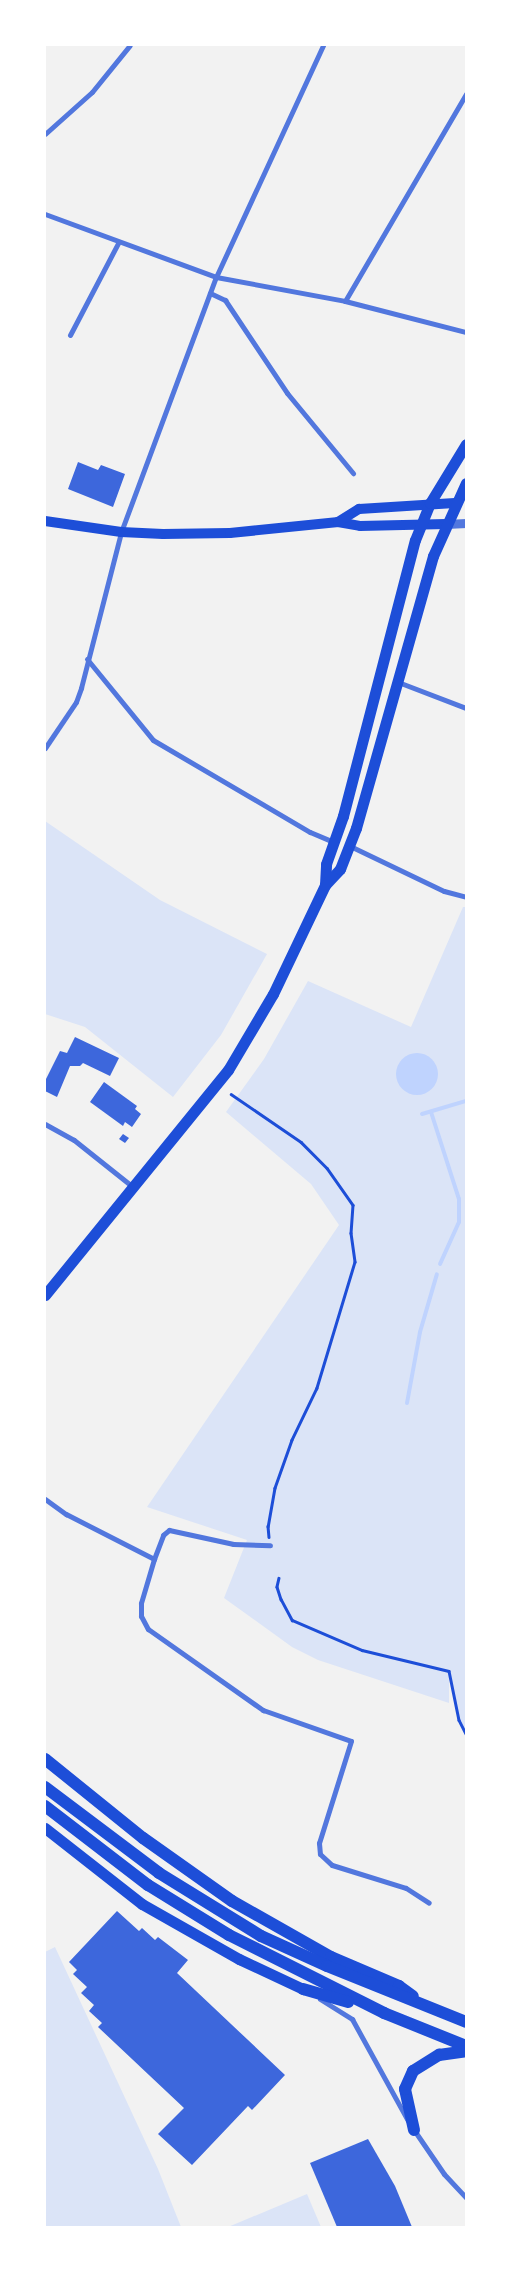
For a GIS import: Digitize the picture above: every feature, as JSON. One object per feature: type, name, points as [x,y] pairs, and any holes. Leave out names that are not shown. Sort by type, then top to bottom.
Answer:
[{"type":"highway","points":[[45,1759],[143,1838],[232,1901],[331,1957],[399,1986],[433,2010]]},
{"type":"highway","points":[[45,1787],[159,1873],[261,1936],[433,2010],[466,2022]]},
{"type":"highway","points":[[45,1806],[148,1885],[229,1935],[384,2013],[466,2046]]},
{"type":"highway","points":[[303,1989],[384,2013]]},
{"type":"highway","points":[[414,2130],[405,2090],[413,2070],[439,2054],[466,2051]]},
{"type":"main road","points":[[325,885],[326,864],[335,842],[420,524],[430,503],[466,444]]},
{"type":"main road","points":[[45,1294],[133,1187],[245,1044],[277,986],[325,885],[340,869],[350,846],[446,524],[461,503],[466,483]]},
{"type":"main road","points":[[338,522],[359,509],[430,503],[461,503]]},
{"type":"main road","points":[[45,521],[120,532],[230,532],[338,522],[360,526],[446,524]]},
{"type":"main road","points":[[45,1828],[142,1904],[239,1959],[303,1989]]},
{"type":"street","points":[[45,134],[92,92],[130,45]]},
{"type":"street","points":[[45,748],[76,702],[120,532],[216,277],[323,45]]},
{"type":"street","points":[[345,301],[466,94]]},
{"type":"street","points":[[45,214],[118,243],[216,277],[345,301],[466,332]]},
{"type":"street","points":[[70,334],[118,243]]},
{"type":"street","points":[[210,293],[225,300],[287,393],[353,473]]},
{"type":"street","points":[[446,524],[466,523]]},
{"type":"street","points":[[87,659],[154,740],[310,832],[335,842]]},
{"type":"street","points":[[398,682],[466,708]]},
{"type":"street","points":[[350,846],[444,891],[466,897]]},
{"type":"street","points":[[45,1124],[74,1140],[133,1187]]},
{"type":"street","points":[[45,1499],[66,1514],[154,1559]]},
{"type":"street","points":[[270,1546],[233,1544],[169,1530],[163,1535],[154,1559],[141,1603],[141,1616],[148,1629],[241,1698],[263,1710],[352,1740],[319,1843],[320,1854],[332,1865],[406,1888],[429,1903]]},
{"type":"street","points":[[303,1989],[352,2019],[392,2097],[444,2174],[466,2198]]},
{"type":"path","points":[[231,1094],[301,1142],[327,1168],[352,1205],[351,1233],[355,1262],[335,1321],[318,1388],[292,1440],[275,1488],[268,1526],[270,1546]]},
{"type":"path","points":[[279,1578],[281,1599],[292,1620],[362,1650],[449,1671],[459,1720],[466,1734]]},
{"type":"shaded area","points":[[45,821],[160,900],[267,954],[221,1035],[173,1097],[85,1027],[45,1014]]},
{"type":"shaded area","points":[[463,907],[466,907],[466,1734],[459,1720],[449,1676],[449,1703],[318,1660],[292,1647],[224,1598],[247,1540],[147,1507],[339,1225],[311,1184],[226,1112],[264,1059],[308,981],[411,1027]]},
{"type":"shaded area","points":[[55,1947],[158,2169],[181,2227],[45,2227],[45,1952]]},
{"type":"shaded area","points":[[307,2194],[321,2227],[228,2227]]},
{"type":"water","points":[[417,1053],[432,1059],[438,1074],[432,1089],[417,1095],[402,1089],[396,1074],[402,1059]]},
{"type":"building","points":[[78,462],[98,470],[101,465],[125,474],[113,507],[68,489]]},
{"type":"building","points":[[75,1037],[119,1058],[110,1076],[83,1063],[80,1066],[70,1066],[57,1097],[45,1091],[45,1081],[60,1051],[67,1053]]},
{"type":"building","points":[[104,1082],[137,1106],[135,1109],[141,1114],[132,1127],[125,1122],[123,1126],[90,1102]]},
{"type":"building","points":[[123,1134],[129,1138],[125,1143],[119,1139]]},
{"type":"building","points":[[117,1911],[139,1931],[142,1928],[155,1940],[158,1937],[188,1960],[177,1973],[285,2075],[252,2110],[248,2106],[192,2165],[158,2134],[184,2108],[98,2027],[102,2023],[89,2011],[94,2005],[81,1993],[87,1987],[73,1974],[77,1970],[69,1962]]},
{"type":"building","points":[[368,2139],[395,2186],[412,2227],[337,2227],[310,2163]]},
{"type":"waterway","points":[[422,1114],[466,1101]]},
{"type":"waterway","points":[[431,1112],[459,1199],[459,1222],[440,1264]]},
{"type":"waterway","points":[[407,1403],[420,1332],[437,1274]]}]
